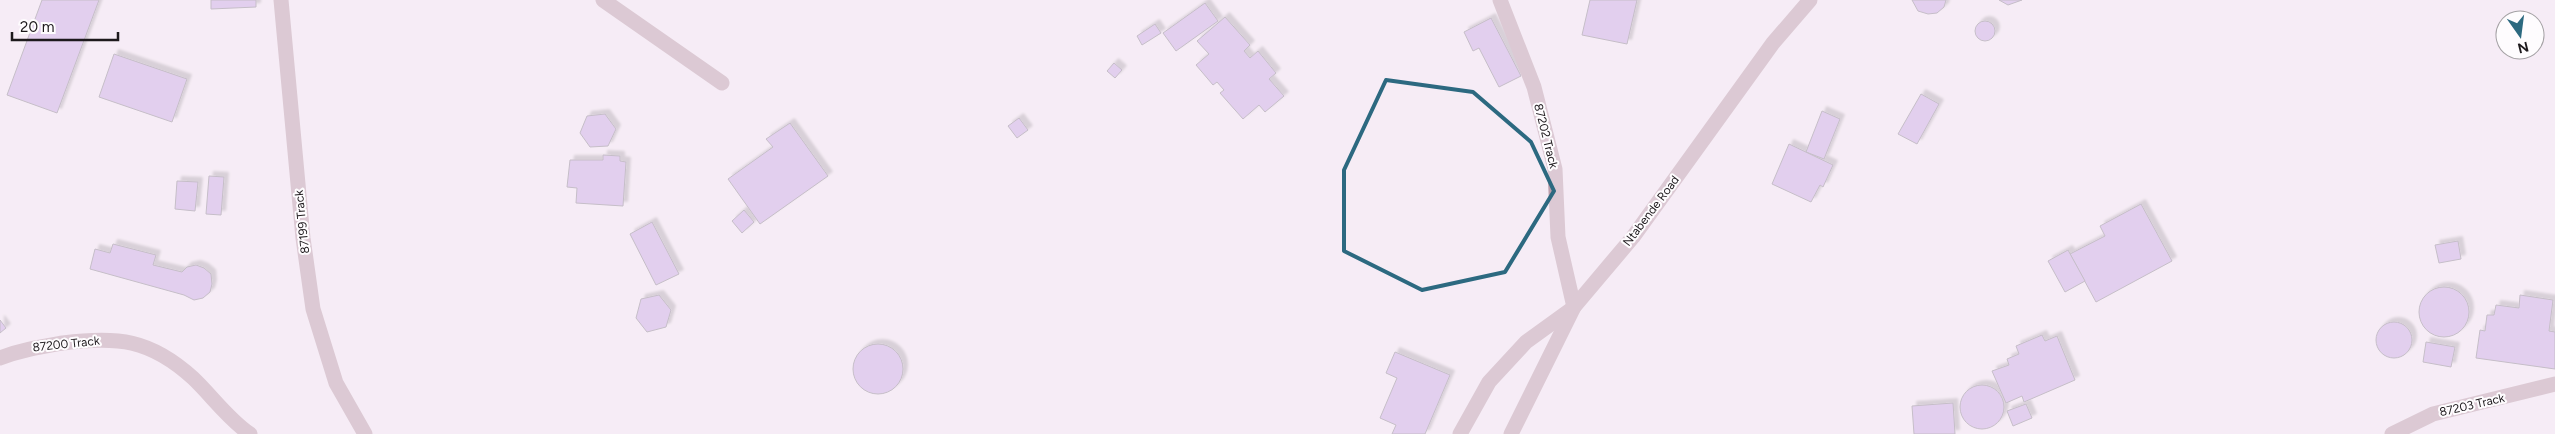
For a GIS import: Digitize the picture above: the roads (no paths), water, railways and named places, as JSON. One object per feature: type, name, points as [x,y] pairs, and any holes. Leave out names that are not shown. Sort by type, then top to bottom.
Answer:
[{"type":"street","name":"87199 Track","points":[[281,0],[303,238],[313,309],[336,383],[365,434]]},
{"type":"street","points":[[603,0],[722,83]]},
{"type":"street","name":"87202 Track","points":[[1500,0],[1534,87],[1555,169],[1558,237],[1574,307]]},
{"type":"street","name":"Ntabende Road","points":[[1512,434],[1574,307],[1633,237],[1773,43],[1810,0]]},
{"type":"street","points":[[1460,434],[1489,382],[1526,342],[1574,307]]},
{"type":"street","name":"87200 Track","points":[[0,358],[26,348],[99,338],[134,343],[165,356],[192,377],[250,434]]},
{"type":"street","name":"87203 Track","points":[[2392,434],[2433,414],[2555,384]]}]
